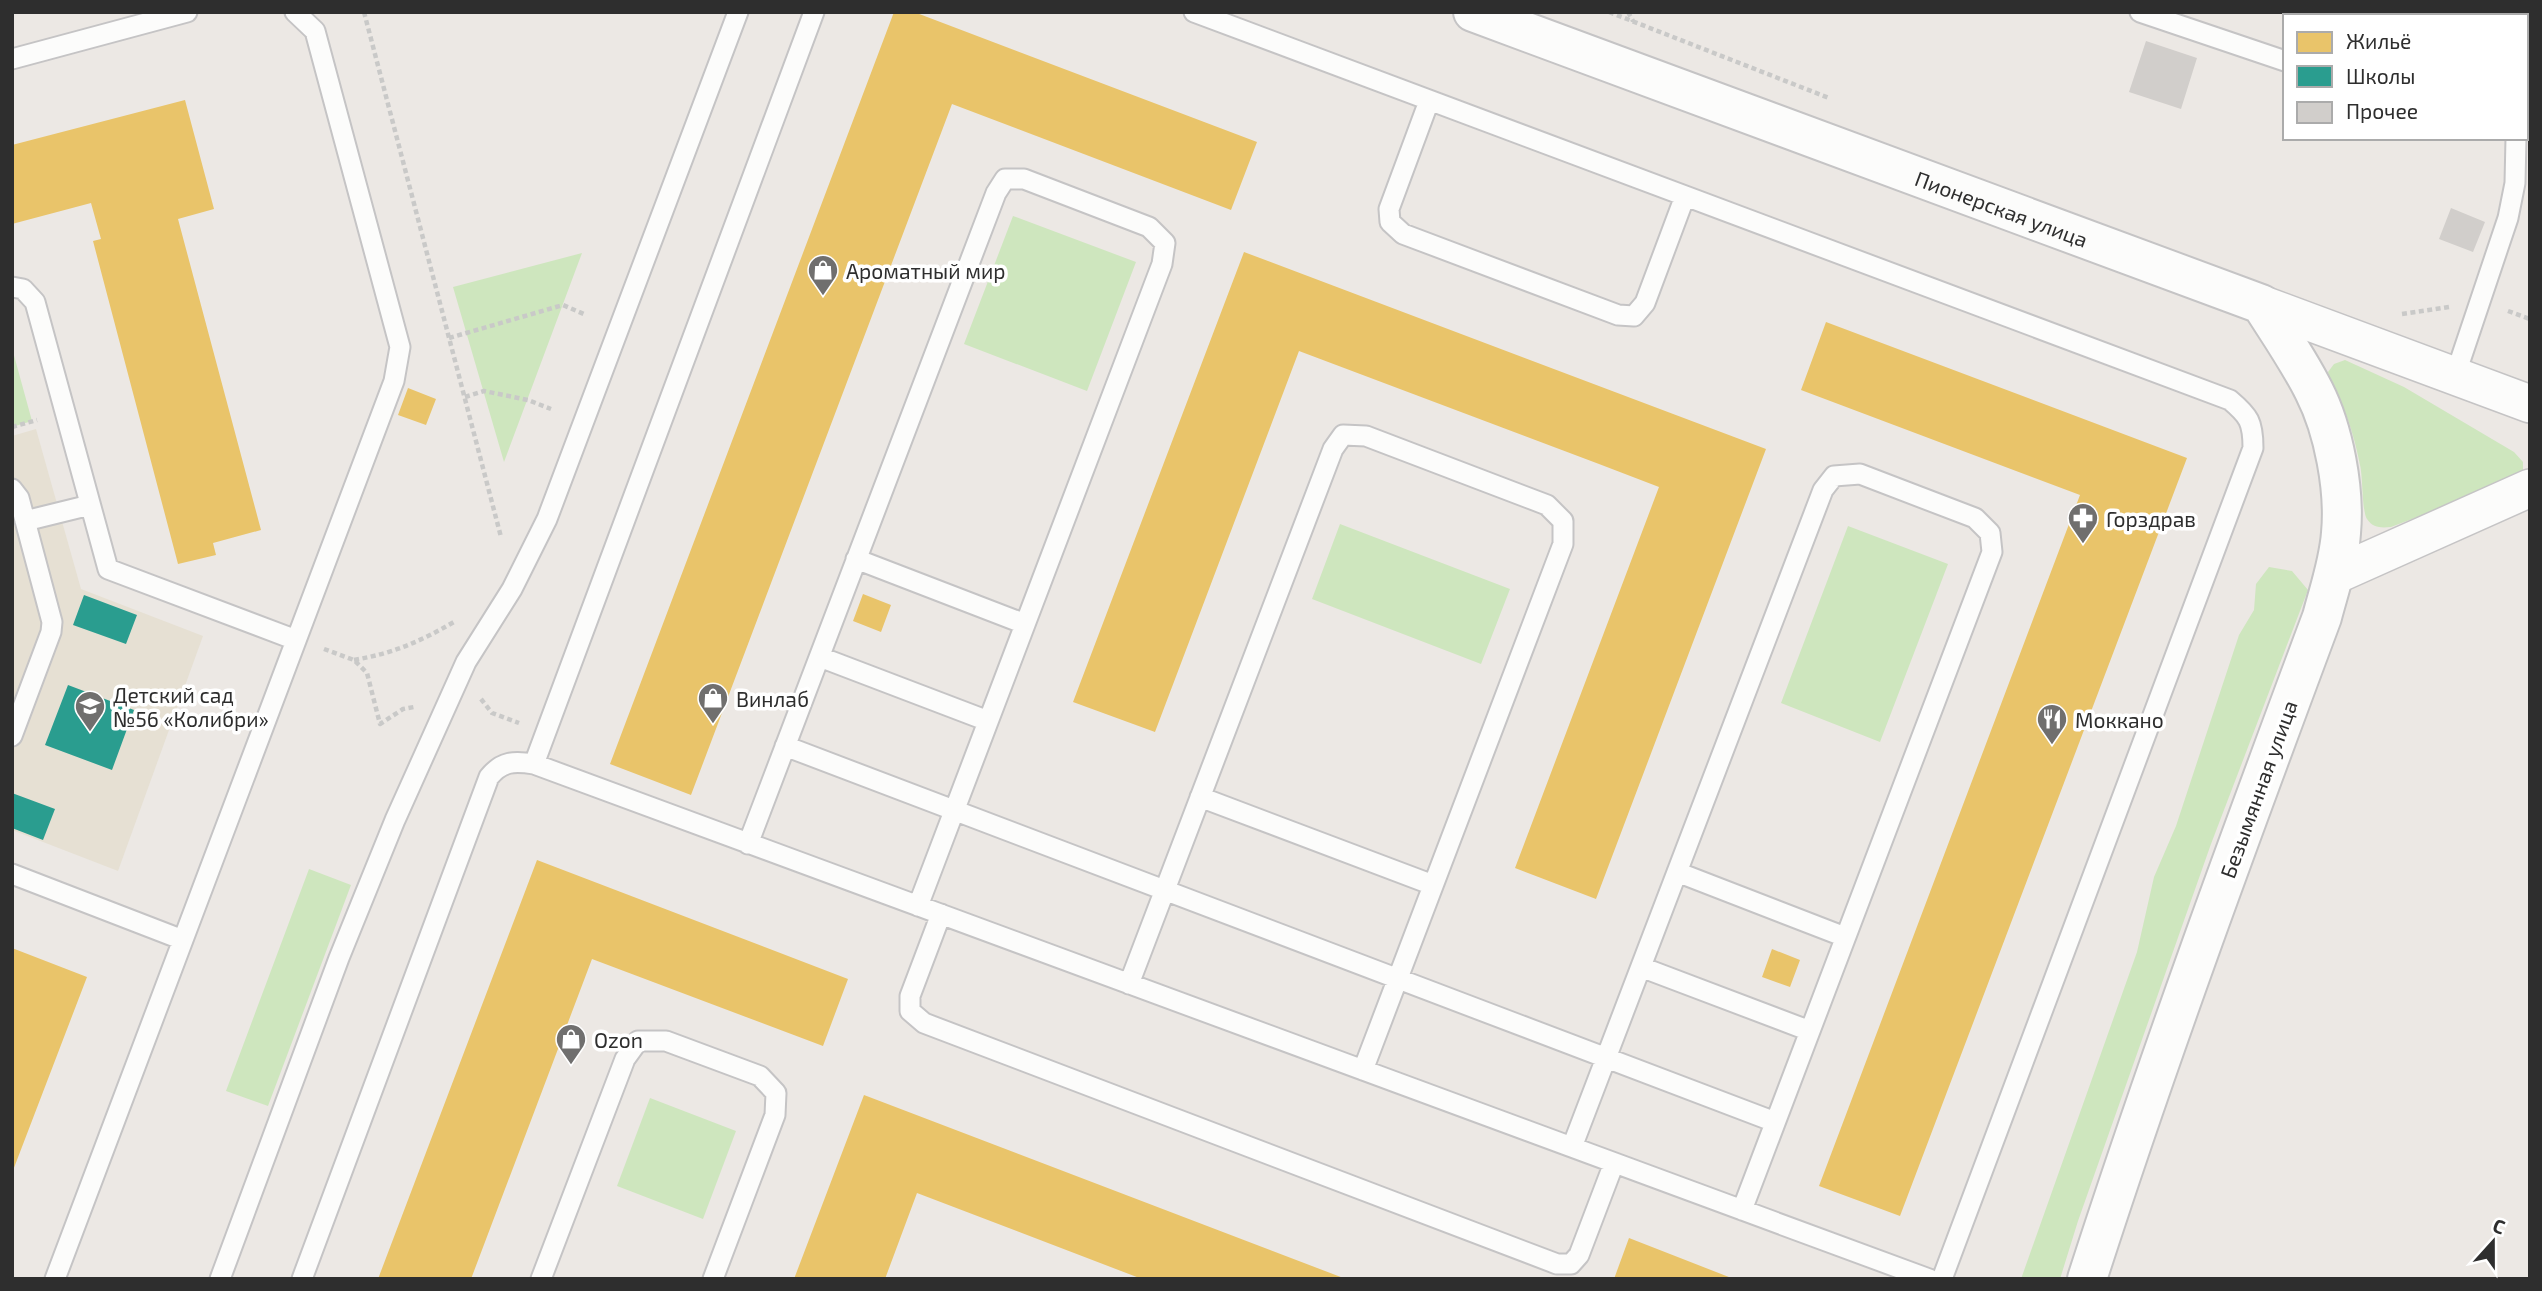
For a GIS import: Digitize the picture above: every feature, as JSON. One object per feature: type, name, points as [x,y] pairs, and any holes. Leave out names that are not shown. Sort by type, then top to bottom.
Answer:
[{"type":"street","name":"Пионерская улица","points":[[1473,12],[2530,404]]},
{"type":"street","name":"Безымянная улица","points":[[2087,1279],[2214,905],[2322,617],[2341,534],[2342,496],[2332,441],[2315,393],[2261,304]]},
{"type":"street","points":[[2333,576],[2530,488]]},
{"type":"lane","points":[[12,59],[187,12]]},
{"type":"lane","points":[[55,1279],[394,381],[400,347],[315,31],[295,12]]},
{"type":"lane","points":[[220,1279],[339,958],[395,820],[466,662],[512,589],[547,519],[738,12]]},
{"type":"lane","points":[[534,764],[814,12]]},
{"type":"lane","points":[[1194,12],[2230,400],[2245,413],[2253,429],[2253,447],[1942,1279]]},
{"type":"lane","points":[[2140,12],[2283,60]]},
{"type":"lane","points":[[1429,101],[1389,209],[1390,222],[1403,234],[1618,315],[1634,316],[1645,303],[1685,196]]},
{"type":"lane","points":[[2455,376],[2508,218],[2515,183],[2514,140]]},
{"type":"lane","points":[[748,844],[996,193],[1005,179],[1024,179],[1149,227],[1165,243],[1162,264],[918,906]]},
{"type":"lane","points":[[12,287],[23,289],[35,302],[108,569],[296,640]]},
{"type":"lane","points":[[1129,984],[1333,449],[1343,435],[1366,436],[1547,505],[1563,521],[1563,544],[1363,1070]]},
{"type":"lane","points":[[1573,1147],[1823,489],[1834,476],[1860,474],[1975,518],[1990,533],[1992,552],[1742,1210]]},
{"type":"lane","points":[[12,489],[19,498],[52,622],[51,632],[12,736]]},
{"type":"lane","points":[[25,522],[90,505]]},
{"type":"lane","points":[[856,559],[1025,624]]},
{"type":"lane","points":[[820,657],[988,721]]},
{"type":"lane","points":[[785,746],[1775,1122]]},
{"type":"lane","points":[[302,1279],[489,777],[499,766],[516,762],[534,764],[1929,1279]]},
{"type":"lane","points":[[1200,797],[1433,885]]},
{"type":"lane","points":[[1677,872],[1845,937]]},
{"type":"lane","points":[[12,874],[183,940]]},
{"type":"lane","points":[[941,914],[910,996],[910,1012],[923,1023],[1557,1264],[1571,1264],[1579,1255],[1614,1163]]},
{"type":"lane","points":[[1641,967],[1810,1031]]},
{"type":"lane","points":[[541,1279],[625,1059],[638,1041],[666,1041],[760,1076],[776,1093],[775,1115],[713,1279]]},
{"type":"path","points":[[364,12],[501,537]]},
{"type":"path","points":[[1609,12],[1832,99]]},
{"type":"path","points":[[1628,12],[1634,22]]},
{"type":"path","points":[[2400,315],[2482,301],[2530,319]]},
{"type":"path","points":[[449,338],[563,305],[586,314]]},
{"type":"path","points":[[465,397],[484,391],[528,400],[551,410]]},
{"type":"path","points":[[296,640],[354,660],[368,673],[380,724],[403,709],[448,701]]},
{"type":"shaded area","name":"Детский сад №56 «Колибри»","points":[[36,429],[81,589],[203,636],[118,871],[12,830],[12,436]]},
{"type":"green space","points":[[1013,216],[1136,262],[1087,391],[964,344]]},
{"type":"green space","points":[[582,253],[504,462],[453,287]]},
{"type":"green space","points":[[12,348],[32,421],[12,427]]},
{"type":"green space","points":[[2345,360],[2404,387],[2514,452],[2523,462],[2523,470],[2517,479],[2391,527],[2375,526],[2365,515],[2361,470],[2353,436],[2328,372],[2334,364]]},
{"type":"green space","points":[[1340,524],[1510,589],[1481,664],[1312,599]]},
{"type":"green space","points":[[1848,526],[1948,564],[1880,742],[1781,703]]},
{"type":"green space","points":[[2269,567],[2292,571],[2308,590],[2211,844],[2060,1279],[2021,1279],[2137,952],[2154,877],[2176,826],[2239,635],[2254,610],[2256,584]]},
{"type":"green space","points":[[309,869],[351,885],[268,1106],[226,1091]]},
{"type":"green space","points":[[650,1098],[736,1131],[703,1219],[617,1186]]},
{"type":"building: Жильё","points":[[894,12],[914,12],[1257,142],[1231,210],[952,104],[691,795],[610,764]]},
{"type":"building: Жильё","points":[[185,100],[214,209],[178,219],[261,530],[213,543],[216,555],[178,564],[93,241],[101,239],[91,203],[12,224],[12,145]]},
{"type":"building: Жильё","points":[[1244,252],[1766,449],[1596,899],[1515,868],[1659,487],[1599,464],[1299,351],[1155,732],[1073,702]]},
{"type":"building: Жильё","points":[[1826,322],[2187,458],[1900,1216],[1819,1186],[2080,495],[1801,390]]},
{"type":"building: Жильё","points":[[408,388],[436,399],[426,425],[398,415]]},
{"type":"building: Жильё","points":[[863,594],[891,605],[881,632],[853,621]]},
{"type":"building: Жильё","points":[[537,860],[848,979],[823,1046],[592,959],[471,1279],[378,1279]]},
{"type":"building: Жильё","points":[[12,948],[87,977],[12,1173]]},
{"type":"building: Жильё","points":[[1772,949],[1800,960],[1790,987],[1762,977]]},
{"type":"building: Жильё","points":[[864,1095],[1346,1279],[1142,1279],[917,1193],[885,1279],[794,1279]]},
{"type":"building: Жильё","points":[[1629,1238],[1734,1279],[1614,1279]]},
{"type":"building: Школы","points":[[84,595],[137,615],[126,644],[73,625]]},
{"type":"building: Школы","points":[[68,685],[134,710],[112,770],[45,745]]},
{"type":"building: Школы","points":[[12,793],[55,809],[43,840],[12,828]]},
{"type":"building: Прочее","points":[[2488,12],[2487,14],[2339,13]]},
{"type":"building: Прочее","points":[[2146,41],[2197,58],[2181,109],[2129,92]]},
{"type":"building: Прочее","points":[[2451,208],[2485,222],[2473,252],[2439,239]]},
{"type":"place","name":"Ароматный мир","points":[[823,297]]},
{"type":"place","name":"Горздрав","points":[[2083,545]]},
{"type":"place","name":"Винлаб","points":[[713,725]]},
{"type":"place","name":"Детский сад №56 «Колибри»","points":[[90,733]]},
{"type":"place","name":"Моккано","points":[[2052,746]]},
{"type":"place","name":"Ozon","points":[[571,1066]]}]
